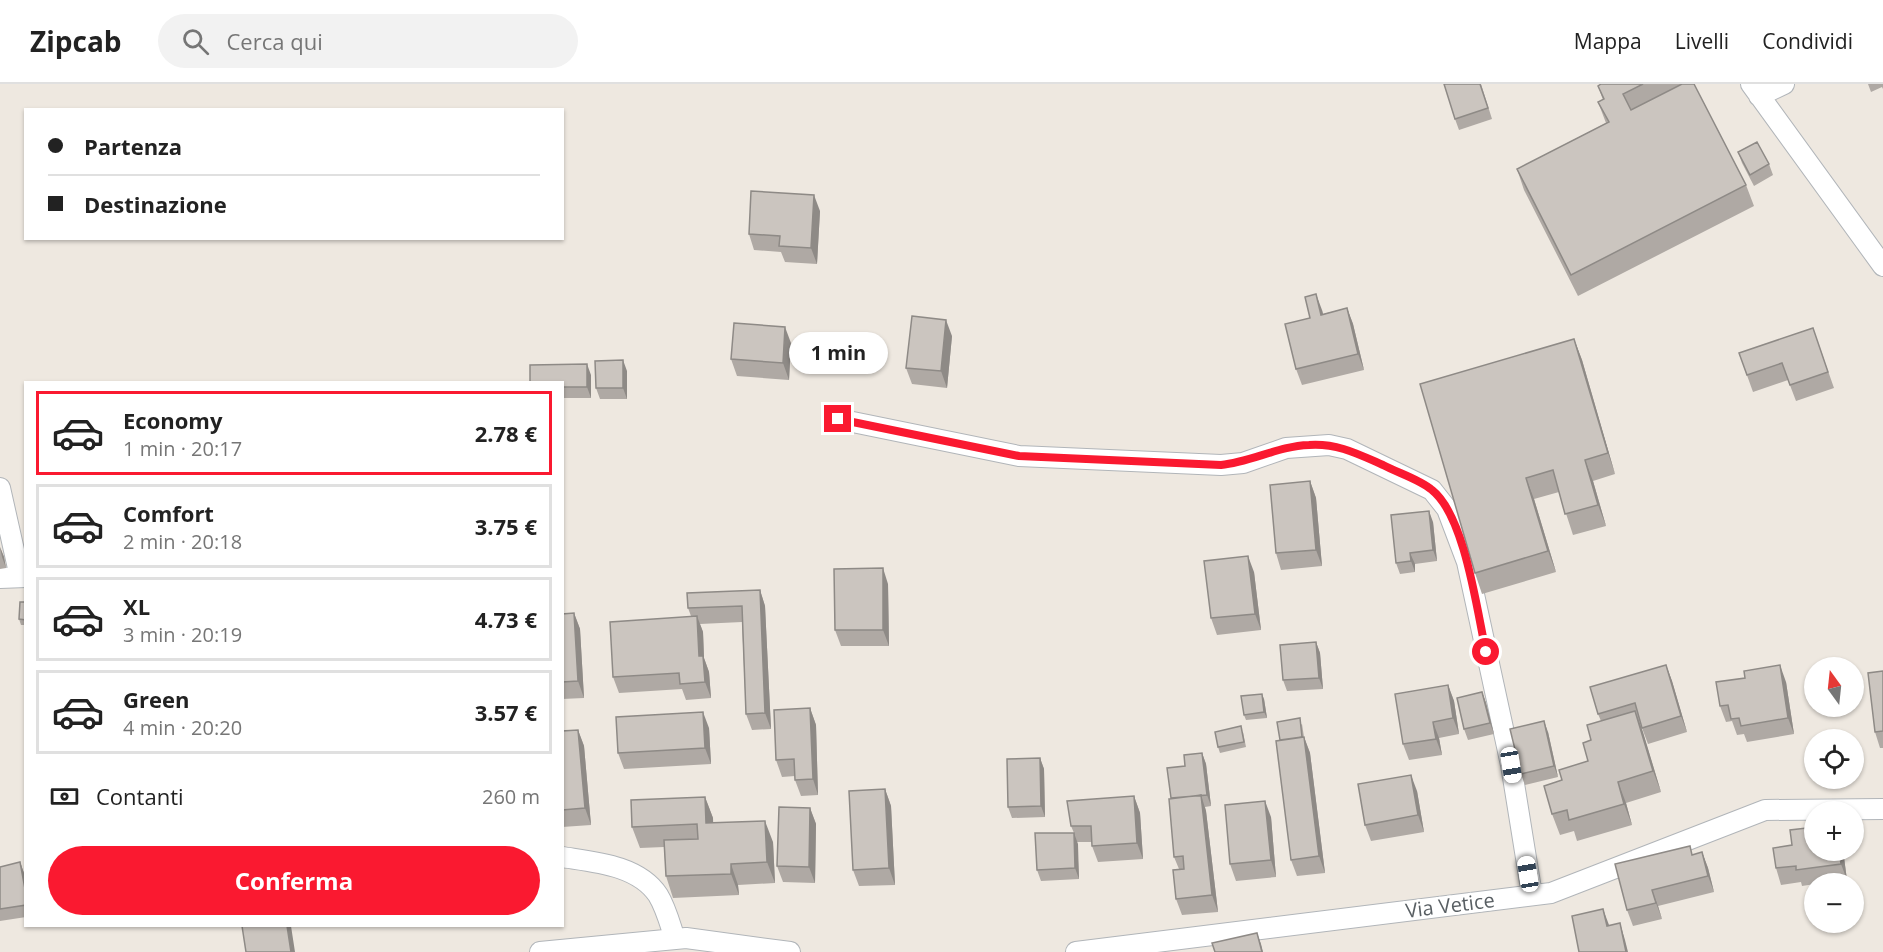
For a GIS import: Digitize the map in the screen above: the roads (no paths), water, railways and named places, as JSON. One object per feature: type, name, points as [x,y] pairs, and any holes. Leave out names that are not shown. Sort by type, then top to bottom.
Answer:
[{"type":"street","points":[[1784,84],[1755,90],[1883,266]]},
{"type":"street","points":[[838,419],[1019,456],[1221,465],[1243,463],[1286,448],[1329,445],[1347,449],[1432,490],[1448,509],[1467,562],[1511,765],[1532,895]]},
{"type":"street","points":[[0,488],[15,577]]},
{"type":"street","name":"Via Vetice","points":[[1076,952],[1551,893],[1765,810],[1883,809]]},
{"type":"street","points":[[564,857],[606,864],[635,876],[656,892],[675,939]]},
{"type":"street","points":[[540,952],[686,938],[790,952]]}]
